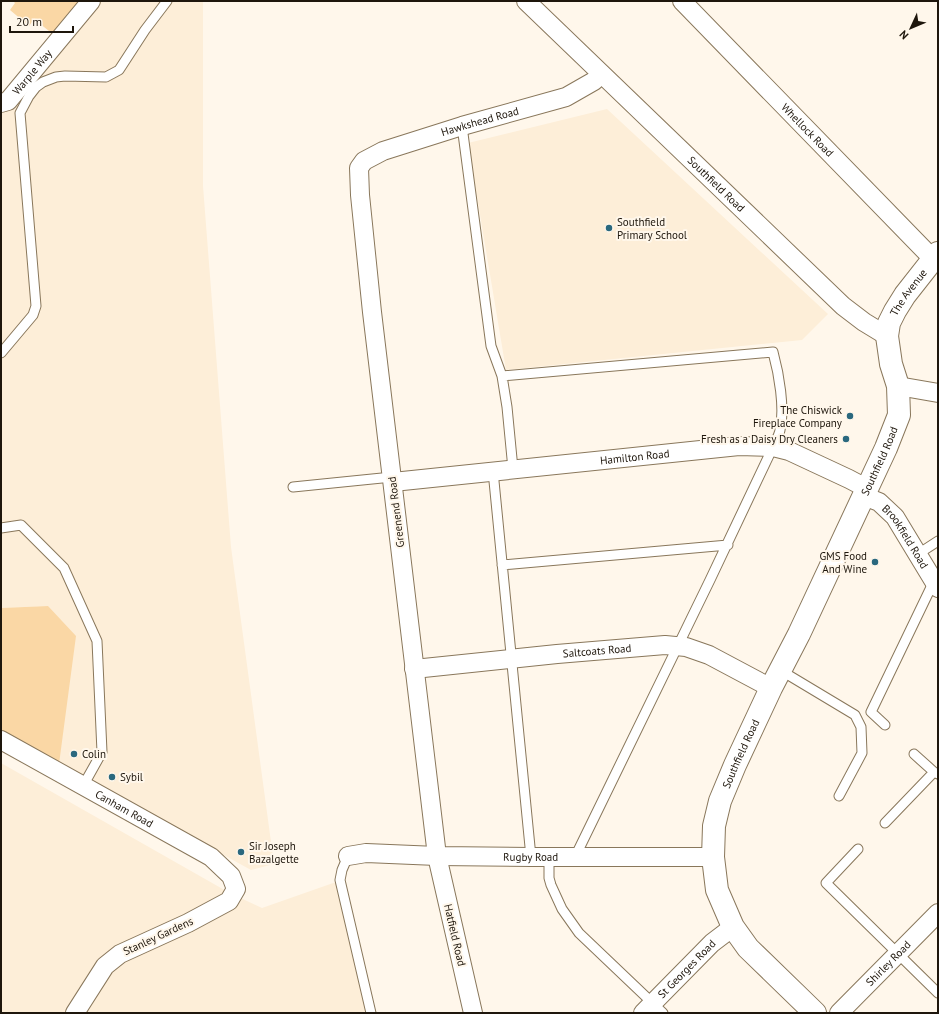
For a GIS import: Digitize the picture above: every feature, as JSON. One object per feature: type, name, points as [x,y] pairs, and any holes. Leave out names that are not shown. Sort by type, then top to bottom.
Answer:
[{"type":"main road","name":"The Avenue","points":[[887,336],[889,323],[895,311],[936,256]]},
{"type":"main road","name":"Southfield Road","points":[[815,1013],[748,948],[733,926],[717,890],[713,857],[714,826],[720,801],[735,765],[866,492],[899,415],[898,386],[891,364],[887,336]]},
{"type":"street","name":"Warple Way","points":[[1,103],[8,101],[91,1]]},
{"type":"street","name":"Southfield Road","points":[[526,1],[843,306],[864,322],[887,336]]},
{"type":"street","name":"Whellock Road","points":[[682,1],[936,256]]},
{"type":"street","name":"Hawkshead Road","points":[[359,168],[364,161],[382,151],[462,126],[566,97],[594,81],[601,74]]},
{"type":"street","name":"Greenend Road","points":[[359,168],[360,195],[372,312],[437,856]]},
{"type":"street","points":[[898,386],[938,393]]},
{"type":"street","name":"Hamilton Road","points":[[392,480],[739,446],[773,447],[789,451],[849,479],[866,492]]},
{"type":"street","name":"Brookfield Road","points":[[866,492],[895,517],[936,584]]},
{"type":"street","name":"Saltcoats Road","points":[[414,669],[558,654],[665,645],[686,647],[776,679]]},
{"type":"street","name":"Canham Road","points":[[1,740],[210,857],[231,876],[236,889]]},
{"type":"street","name":"Rugby Road","points":[[348,856],[366,853],[437,856],[575,858],[713,857]]},
{"type":"street","name":"Hatfield Road","points":[[437,856],[473,1013]]},
{"type":"street","name":"Stanley Gardens","points":[[75,1013],[105,966],[120,954],[188,923],[229,901],[236,889]]},
{"type":"street","name":"Shirley Road","points":[[839,1013],[938,913]]},
{"type":"street","name":"St Georges Road","points":[[653,1010],[712,943],[733,926]]},
{"type":"lane","points":[[1,354],[33,316],[36,306],[20,113],[29,96],[36,87],[43,82],[56,77],[65,76],[106,77],[119,70],[145,30],[167,1]]},
{"type":"lane","points":[[462,126],[491,346],[502,376],[507,407],[513,469]]},
{"type":"lane","points":[[502,376],[773,352],[778,371],[782,405],[780,429],[773,447],[728,545],[575,858]]},
{"type":"lane","points":[[493,471],[531,857]]},
{"type":"lane","points":[[292,487],[392,480]]},
{"type":"lane","points":[[1,528],[21,525],[64,568],[97,641],[102,752],[83,786]]},
{"type":"lane","points":[[918,554],[938,541]]},
{"type":"lane","points":[[502,565],[728,545]]},
{"type":"lane","points":[[885,726],[872,712],[936,584]]},
{"type":"lane","points":[[776,679],[855,715],[861,727],[862,753],[839,796]]},
{"type":"lane","points":[[886,823],[936,773],[914,754]]},
{"type":"lane","points":[[858,849],[826,883],[938,993]]},
{"type":"lane","points":[[348,856],[342,870],[340,880],[372,1013]]},
{"type":"lane","points":[[549,857],[549,878],[562,909],[579,933],[653,1010]]},
{"type":"shaded area","points":[[13,1],[83,1],[54,35],[34,19],[29,26],[10,10],[15,3]]},
{"type":"shaded area","points":[[94,1],[203,1],[203,186],[231,547],[274,864],[251,870],[59,764],[48,606],[1,608],[1,115]]},
{"type":"shaded area","name":"Southfield Primary School","points":[[607,109],[828,314],[802,340],[506,370],[468,143]]},
{"type":"shaded area","points":[[48,606],[76,636],[59,764],[1,730],[1,608]]},
{"type":"shaded area","points":[[1,763],[228,892],[262,908],[336,882],[367,1013],[1,1013]]},
{"type":"place","name":"Southfield Primary School","points":[[609,228]]},
{"type":"place","name":"The Chiswick Fireplace Company","points":[[850,416]]},
{"type":"place","name":"Fresh as a Daisy Dry Cleaners","points":[[846,439]]},
{"type":"place","name":"GMS Food And Wine","points":[[875,562]]},
{"type":"place","name":"Colin","points":[[74,754]]},
{"type":"place","name":"Sybil","points":[[112,777]]},
{"type":"place","name":"Sir Joseph Bazalgette","points":[[241,852]]}]
